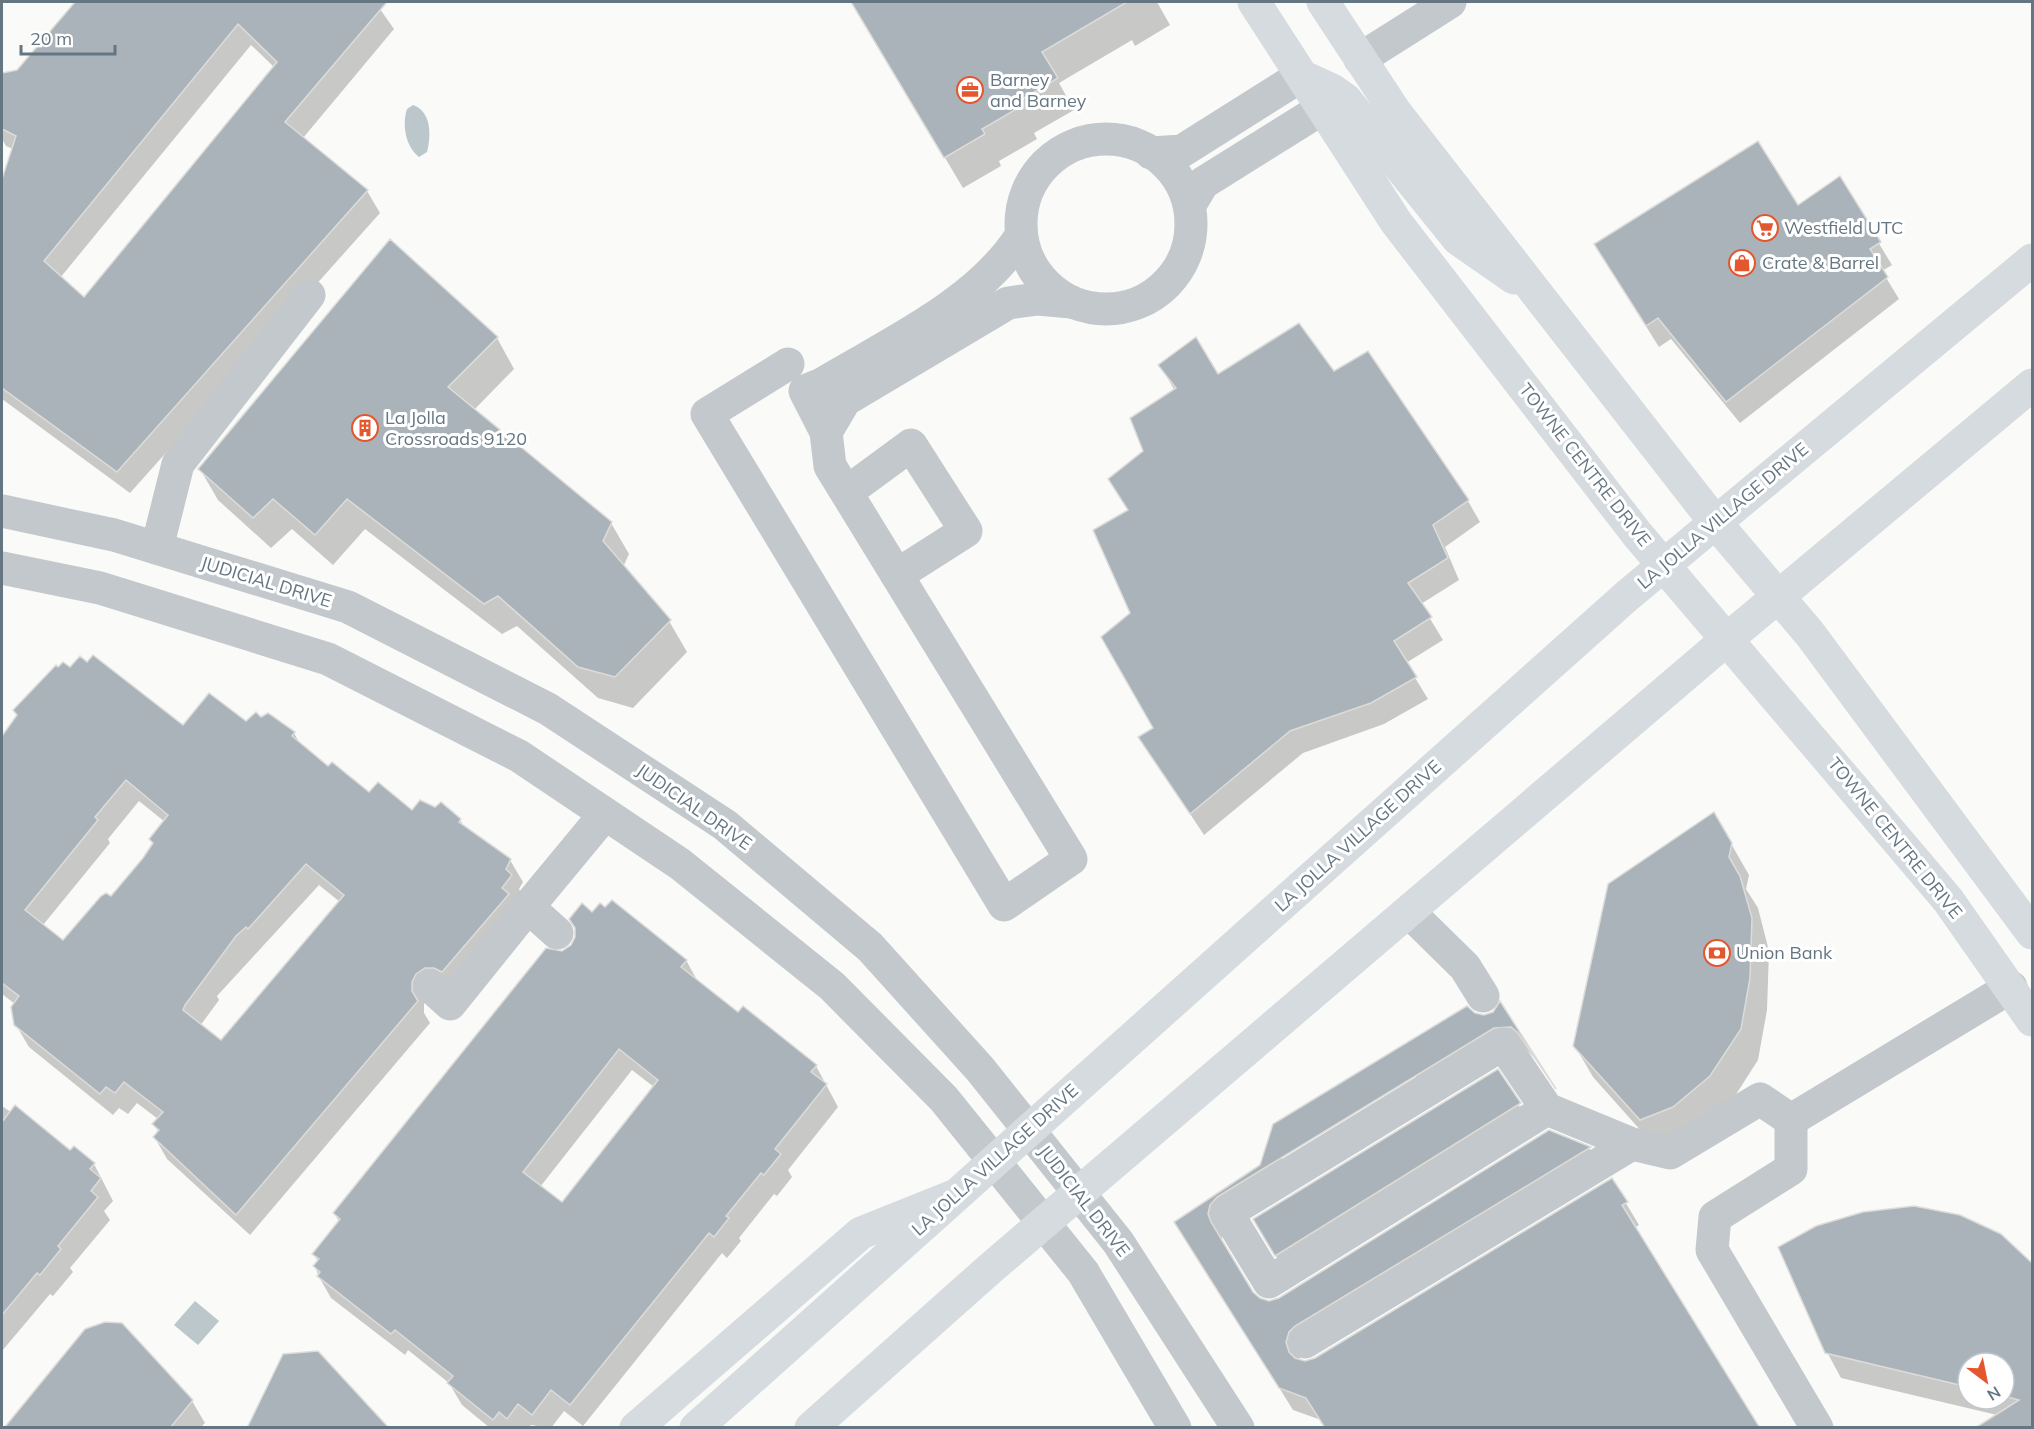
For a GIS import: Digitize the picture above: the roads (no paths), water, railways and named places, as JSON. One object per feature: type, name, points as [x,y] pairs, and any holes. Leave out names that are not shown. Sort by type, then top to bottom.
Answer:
[{"type":"main road","name":"TOWNE CENTRE DRIVE","points":[[1254,2],[1396,222],[1664,566],[1948,900],[2032,1020]]},
{"type":"main road","points":[[1323,2],[1396,113],[1715,522],[1810,634],[2032,933]]},
{"type":"main road","points":[[1301,76],[1332,90],[1346,100],[1458,239],[1540,296]]},
{"type":"main road","name":"LA JOLLA VILLAGE DRIVE","points":[[696,1428],[1628,595],[2032,260]]},
{"type":"main road","points":[[811,1428],[992,1267],[1726,640],[2032,385]]},
{"type":"main road","points":[[636,1428],[861,1233],[956,1195]]},
{"type":"street","points":[[1360,59],[1450,2]]},
{"type":"street","points":[[1151,153],[1182,151],[1301,76]]},
{"type":"street","points":[[1191,203],[1203,183],[1323,108]]},
{"type":"street","points":[[826,432],[845,400],[1008,303],[1038,299],[1071,302],[1092,309],[1112,310],[1145,301],[1175,276],[1188,252],[1193,229],[1191,203],[1179,176],[1141,144],[1113,137],[1084,140],[1056,154],[1034,176],[1022,207],[1021,236],[1032,267],[1046,285],[1071,302]]},
{"type":"street","points":[[797,378],[826,432],[830,466],[1071,859],[1004,905],[707,414],[797,378],[822,384],[969,294],[1005,260],[1021,236]]},
{"type":"street","points":[[157,548],[178,464],[309,296]]},
{"type":"street","points":[[847,492],[911,445],[966,531],[897,575]]},
{"type":"street","name":"JUDICIAL DRIVE","points":[[2,511],[114,535],[348,607],[548,708],[725,825],[870,947],[980,1069],[1118,1242],[1238,1428]]},
{"type":"street","points":[[2,568],[100,588],[328,659],[519,756],[680,864],[832,986],[944,1099],[1083,1272],[1175,1428]]},
{"type":"street","points":[[430,986],[450,1004],[605,814]]},
{"type":"street","points":[[528,907],[557,933]]},
{"type":"street","points":[[1409,912],[1465,966],[1483,996]]},
{"type":"street","points":[[1791,1120],[2011,987]]},
{"type":"street","points":[[1547,1109],[1269,1282],[1227,1213],[1503,1044],[1547,1109],[1632,1144],[1670,1153],[1760,1099],[1791,1120]]},
{"type":"street","points":[[1791,1120],[1791,1170],[1715,1217],[1712,1250],[1817,1428]]},
{"type":"street","points":[[1305,1342],[1632,1144]]},
{"type":"place","name":"Barney and Barney","points":[[970,90]]},
{"type":"place","name":"Westfield UTC","points":[[1765,228]]},
{"type":"place","name":"Crate & Barrel","points":[[1742,263]]},
{"type":"place","name":"La Jolla Crossroads 9120","points":[[365,428]]},
{"type":"place","name":"Union Bank","points":[[1717,953]]}]
